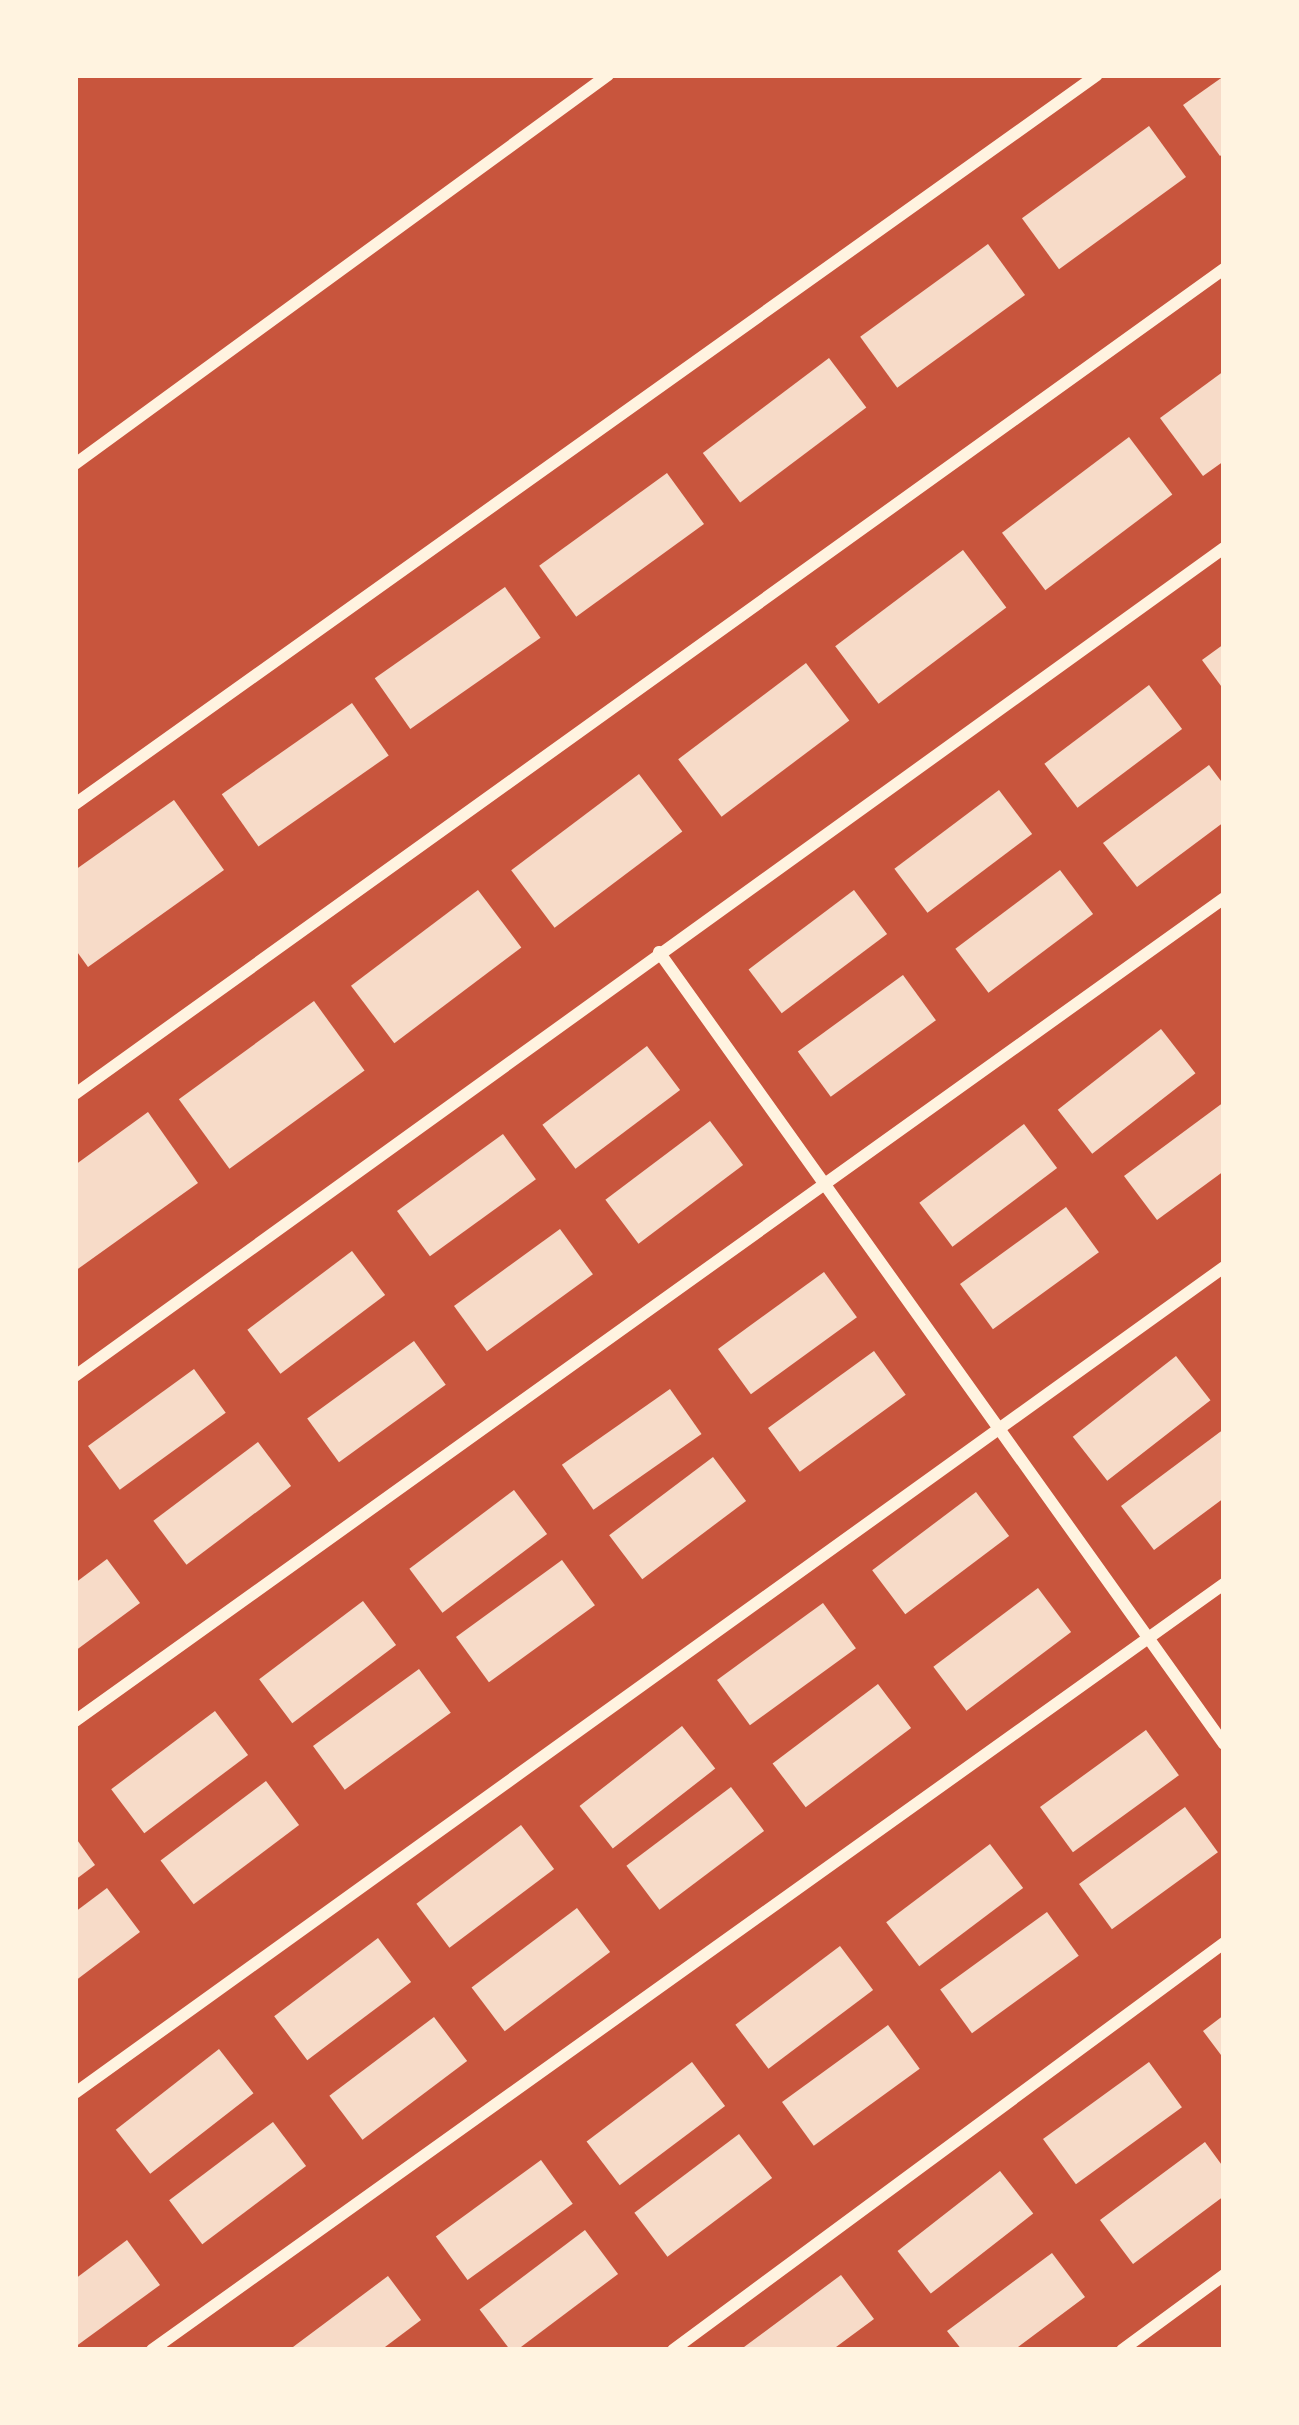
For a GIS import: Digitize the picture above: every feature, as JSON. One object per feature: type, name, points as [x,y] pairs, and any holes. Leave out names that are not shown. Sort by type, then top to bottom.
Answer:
[{"type":"street","points":[[75,464],[608,75]]},
{"type":"street","points":[[75,804],[1097,75]]},
{"type":"street","points":[[75,1094],[1224,269]]},
{"type":"street","points":[[75,1376],[1224,548]]},
{"type":"street","points":[[75,1721],[1224,898]]},
{"type":"street","points":[[659,952],[1224,1744]]},
{"type":"street","points":[[75,2093],[1224,1267]]},
{"type":"street","points":[[152,2350],[1224,1584]]},
{"type":"street","points":[[674,2350],[1224,1943]]},
{"type":"street","points":[[1122,2350],[1224,2276]]},
{"type":"building","points":[[1224,76],[1224,153],[1220,156],[1183,105]]},
{"type":"building","points":[[1149,126],[1186,177],[1059,269],[1022,218]]},
{"type":"building","points":[[988,244],[1025,295],[897,388],[860,337]]},
{"type":"building","points":[[829,358],[866,408],[740,503],[703,453]]},
{"type":"building","points":[[1224,371],[1224,461],[1203,476],[1160,418]]},
{"type":"building","points":[[1129,437],[1172,495],[1045,590],[1002,533]]},
{"type":"building","points":[[667,473],[704,524],[576,617],[539,566]]},
{"type":"building","points":[[963,550],[1006,608],[879,704],[835,646]]},
{"type":"building","points":[[505,587],[541,638],[410,729],[375,678]]},
{"type":"building","points":[[1224,644],[1224,690],[1202,660]]},
{"type":"building","points":[[806,663],[849,721],[722,817],[678,759]]},
{"type":"building","points":[[1149,685],[1182,729],[1077,808],[1044,764]]},
{"type":"building","points":[[352,703],[389,755],[258,847],[222,794]]},
{"type":"building","points":[[1209,765],[1224,785],[1224,822],[1137,887],[1103,843]]},
{"type":"building","points":[[639,774],[682,832],[555,928],[511,870]]},
{"type":"building","points":[[999,790],[1032,834],[927,913],[894,869]]},
{"type":"building","points":[[174,800],[224,870],[88,967],[75,949],[75,870]]},
{"type":"building","points":[[1060,870],[1093,914],[988,993],[955,949]]},
{"type":"building","points":[[478,890],[521,948],[394,1043],[351,986]]},
{"type":"building","points":[[854,890],[887,934],[782,1013],[749,969]]},
{"type":"building","points":[[903,975],[936,1020],[831,1097],[798,1051]]},
{"type":"building","points":[[314,1001],[365,1071],[229,1169],[179,1099]]},
{"type":"building","points":[[1161,1029],[1195,1073],[1092,1154],[1058,1110]]},
{"type":"building","points":[[647,1046],[680,1090],[575,1169],[542,1125]]},
{"type":"building","points":[[1224,1102],[1224,1171],[1157,1220],[1124,1176]]},
{"type":"building","points":[[148,1112],[198,1183],[75,1271],[75,1165]]},
{"type":"building","points":[[710,1121],[743,1165],[638,1244],[605,1200]]},
{"type":"building","points":[[1024,1124],[1057,1168],[952,1247],[919,1203]]},
{"type":"building","points":[[503,1134],[536,1179],[430,1256],[397,1211]]},
{"type":"building","points":[[1066,1207],[1099,1252],[993,1329],[960,1284]]},
{"type":"building","points":[[560,1229],[593,1274],[487,1351],[454,1306]]},
{"type":"building","points":[[352,1251],[385,1295],[280,1374],[247,1330]]},
{"type":"building","points":[[824,1272],[857,1317],[751,1394],[718,1349]]},
{"type":"building","points":[[414,1341],[446,1385],[339,1462],[307,1419]]},
{"type":"building","points":[[874,1351],[906,1395],[800,1472],[768,1428]]},
{"type":"building","points":[[1176,1356],[1210,1400],[1107,1481],[1073,1437]]},
{"type":"building","points":[[194,1369],[226,1413],[120,1490],[88,1446]]},
{"type":"building","points":[[670,1389],[702,1434],[593,1510],[562,1465]]},
{"type":"building","points":[[1224,1429],[1224,1498],[1154,1550],[1121,1506]]},
{"type":"building","points":[[258,1442],[291,1486],[186,1565],[153,1521]]},
{"type":"building","points":[[713,1457],[746,1501],[642,1579],[609,1535]]},
{"type":"building","points":[[514,1490],[547,1534],[442,1613],[409,1569]]},
{"type":"building","points":[[976,1492],[1009,1536],[905,1614],[872,1570]]},
{"type":"building","points":[[107,1559],[140,1603],[75,1651],[75,1583]]},
{"type":"building","points":[[562,1560],[595,1605],[489,1682],[456,1637]]},
{"type":"building","points":[[1038,1588],[1071,1632],[966,1711],[933,1667]]},
{"type":"building","points":[[363,1601],[396,1645],[292,1723],[259,1679]]},
{"type":"building","points":[[823,1603],[856,1648],[750,1725],[717,1680]]},
{"type":"building","points":[[419,1669],[451,1713],[345,1790],[313,1746]]},
{"type":"building","points":[[878,1684],[911,1728],[806,1807],[773,1763]]},
{"type":"building","points":[[215,1711],[248,1755],[144,1833],[111,1789]]},
{"type":"building","points":[[682,1726],[715,1769],[613,1849],[580,1806]]},
{"type":"building","points":[[1146,1730],[1179,1775],[1073,1852],[1040,1807]]},
{"type":"building","points":[[266,1781],[299,1825],[194,1904],[161,1860]]},
{"type":"building","points":[[731,1787],[764,1831],[659,1910],[626,1866]]},
{"type":"building","points":[[1185,1807],[1218,1852],[1112,1929],[1079,1884]]},
{"type":"building","points":[[521,1825],[554,1869],[449,1948],[416,1904]]},
{"type":"building","points":[[75,1837],[95,1865],[75,1880]]},
{"type":"building","points":[[990,1844],[1023,1888],[919,1966],[886,1922]]},
{"type":"building","points":[[107,1888],[140,1932],[75,1981],[75,1912]]},
{"type":"building","points":[[577,1908],[610,1952],[505,2031],[472,1987]]},
{"type":"building","points":[[1047,1912],[1079,1956],[972,2033],[940,1990]]},
{"type":"building","points":[[378,1938],[411,1982],[307,2060],[274,2016]]},
{"type":"building","points":[[840,1946],[873,1990],[768,2069],[735,2025]]},
{"type":"building","points":[[1224,2015],[1224,2059],[1203,2031]]},
{"type":"building","points":[[434,2017],[467,2061],[362,2140],[329,2096]]},
{"type":"building","points":[[888,2025],[920,2069],[814,2146],[782,2102]]},
{"type":"building","points":[[219,2049],[253,2093],[150,2174],[116,2130]]},
{"type":"building","points":[[692,2062],[725,2106],[620,2185],[587,2141]]},
{"type":"building","points":[[1149,2062],[1182,2107],[1076,2184],[1043,2139]]},
{"type":"building","points":[[273,2122],[306,2166],[202,2244],[169,2200]]},
{"type":"building","points":[[739,2134],[772,2178],[667,2257],[634,2213]]},
{"type":"building","points":[[1205,2142],[1224,2168],[1224,2196],[1133,2264],[1100,2220]]},
{"type":"building","points":[[541,2160],[573,2204],[468,2280],[436,2236]]},
{"type":"building","points":[[1000,2171],[1033,2214],[931,2294],[898,2251]]},
{"type":"building","points":[[585,2230],[618,2274],[517,2350],[510,2350],[480,2309]]},
{"type":"building","points":[[127,2240],[160,2285],[75,2347],[75,2279]]},
{"type":"building","points":[[1052,2253],[1085,2297],[1014,2350],[962,2350],[947,2331]]},
{"type":"building","points":[[841,2275],[874,2319],[832,2350],[740,2350]]},
{"type":"building","points":[[388,2276],[421,2320],[381,2350],[289,2350]]}]
